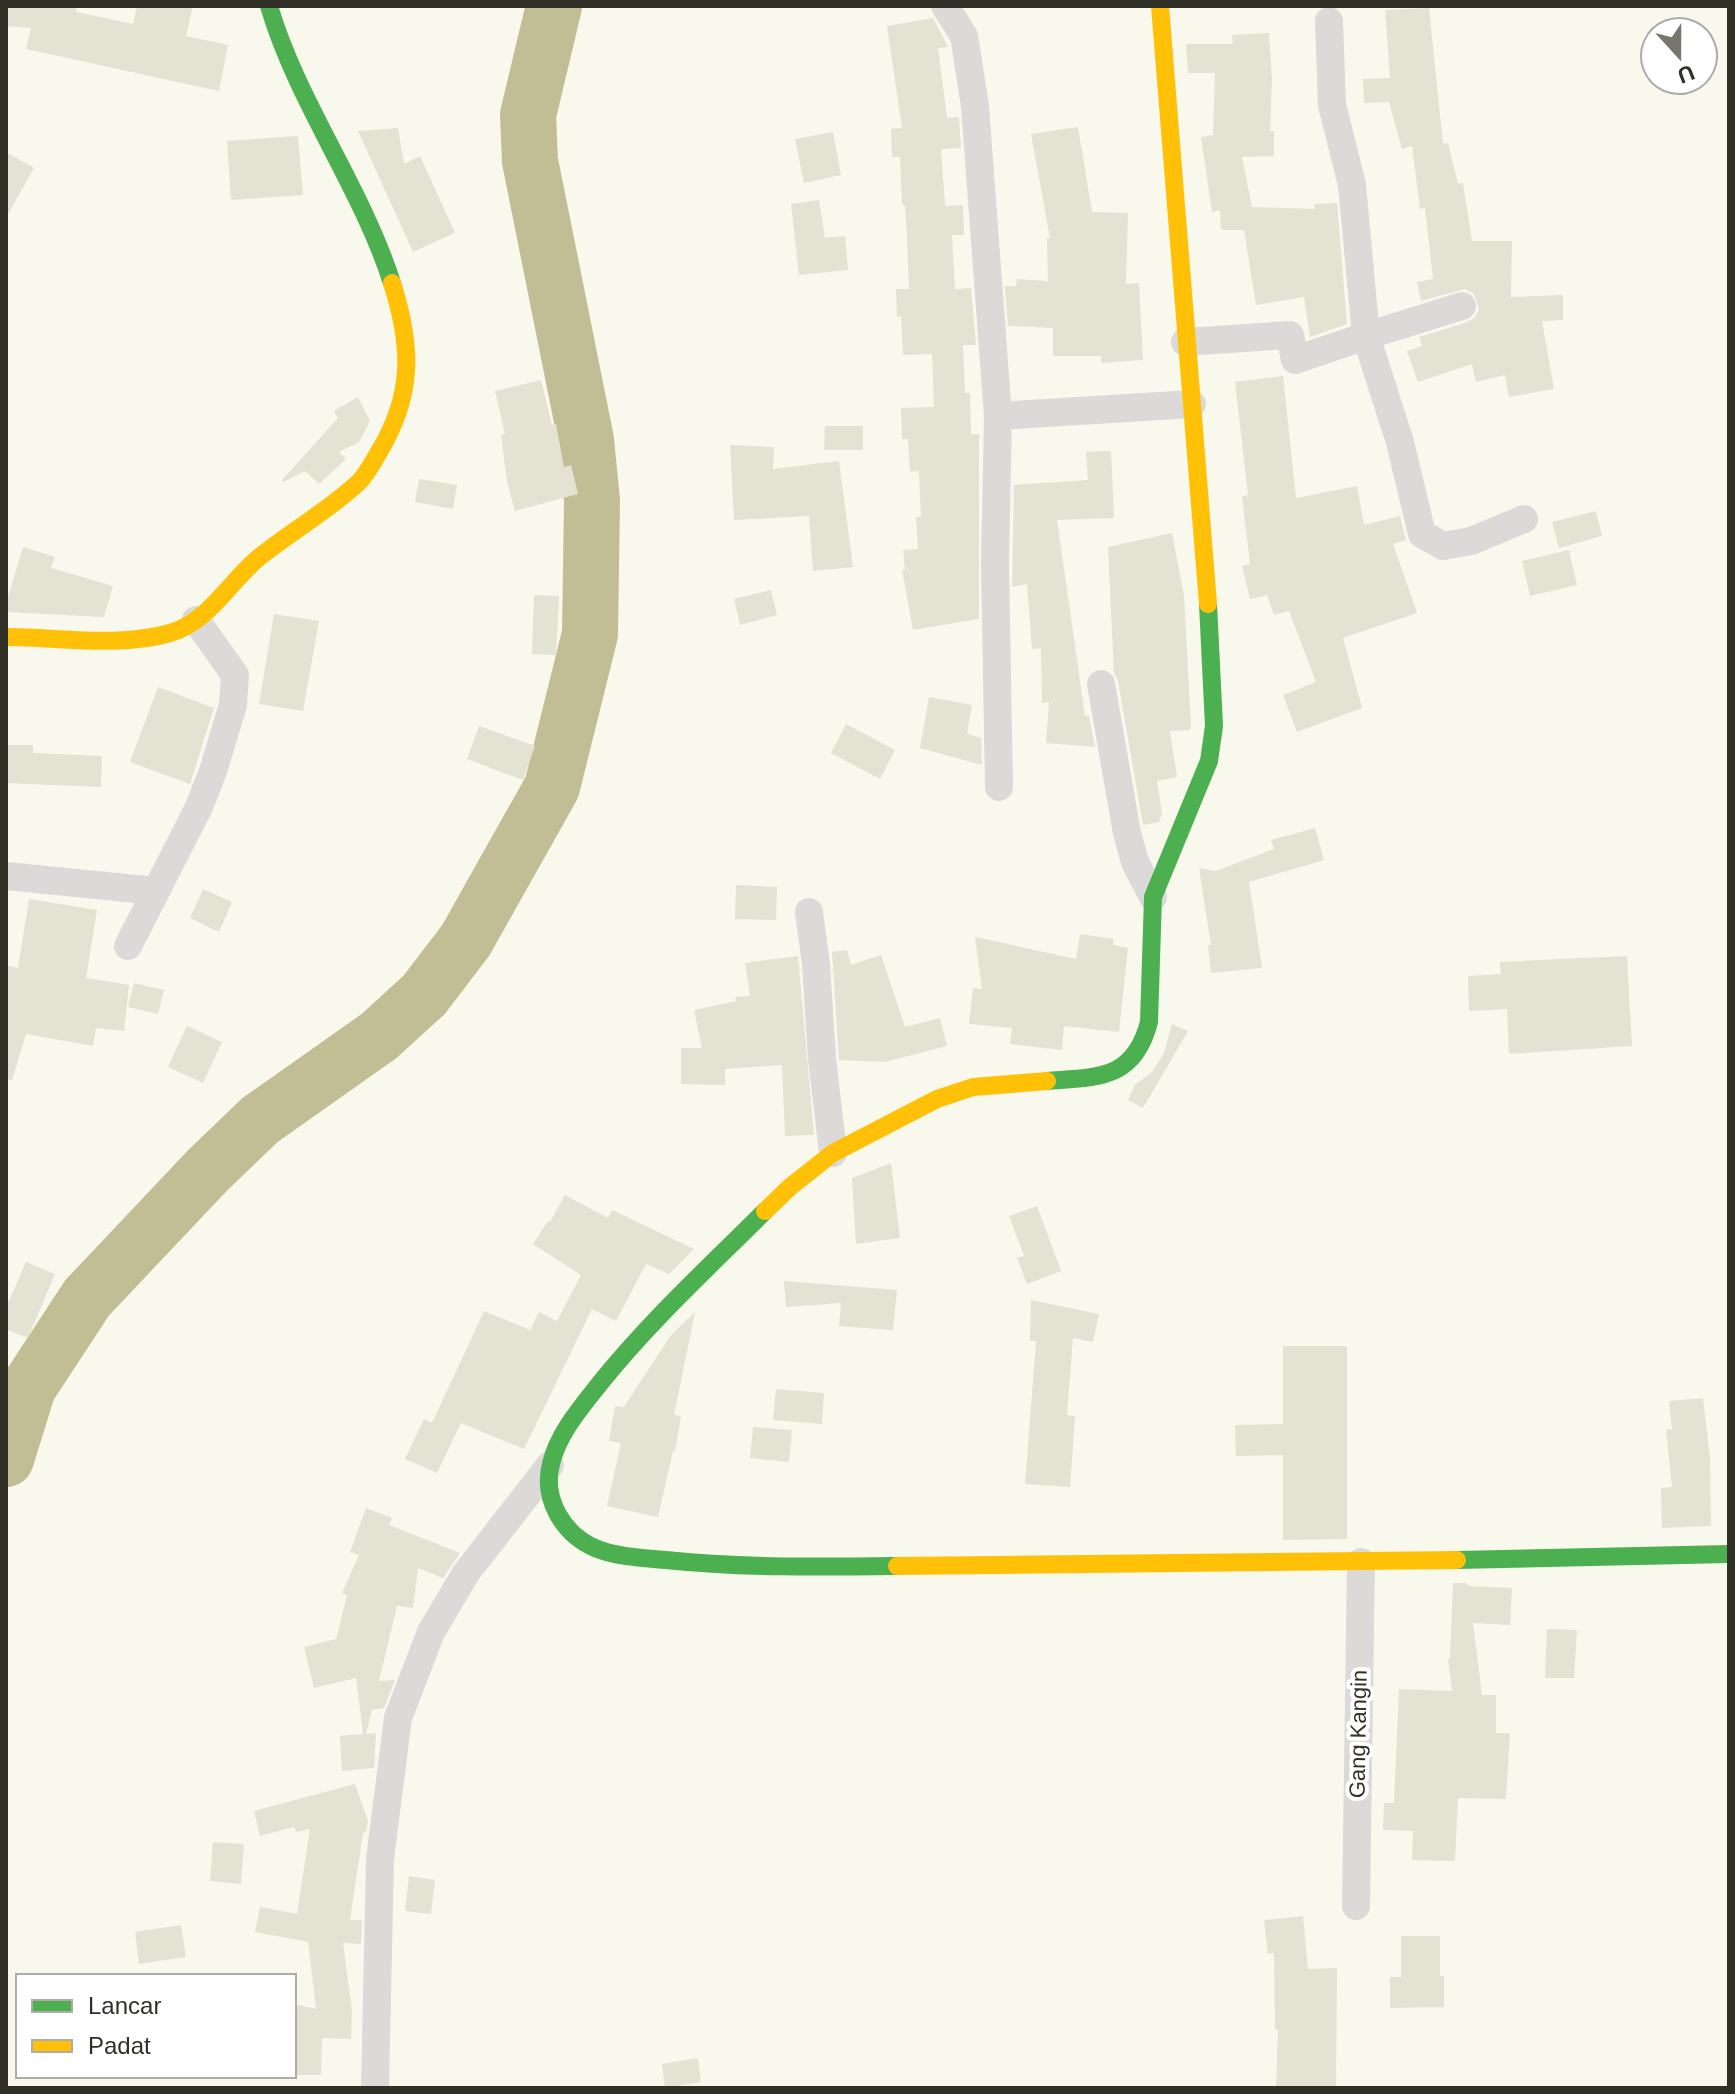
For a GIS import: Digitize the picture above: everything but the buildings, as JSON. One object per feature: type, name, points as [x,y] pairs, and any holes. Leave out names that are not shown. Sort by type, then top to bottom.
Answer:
[{"type":"street","points":[[6,637],[139,637],[169,633],[196,620],[252,564],[361,480],[374,462],[396,418],[407,381],[406,342],[390,277],[373,230],[299,87],[277,36],[269,6]]},
{"type":"street","points":[[945,6],[964,36],[975,106],[998,416],[995,564],[999,787]]},
{"type":"street","points":[[375,2088],[380,1859],[398,1718],[431,1632],[466,1573],[550,1465],[575,1414],[641,1333],[790,1187],[833,1153],[925,1105],[973,1087],[1098,1077],[1133,1059],[1144,1041],[1149,1022],[1153,897],[1209,761],[1214,726],[1213,671],[1160,6]]},
{"type":"street","points":[[1329,21],[1332,105],[1352,185],[1366,336],[1400,442],[1422,534],[1443,546],[1471,541],[1524,519]]},
{"type":"street","points":[[1185,342],[1290,335],[1295,360],[1462,306]]},
{"type":"street","points":[[998,416],[1192,404]]},
{"type":"street","points":[[128,946],[199,807],[233,705],[235,675],[196,620]]},
{"type":"street","points":[[1101,684],[1127,833],[1135,862],[1153,897]]},
{"type":"street","points":[[6,876],[156,891]]},
{"type":"street","points":[[809,912],[833,1153]]},
{"type":"street","points":[[550,1465],[551,1492],[557,1516],[573,1536],[597,1549],[684,1562],[797,1567],[1361,1562],[1729,1554]]},
{"type":"street","name":"Gang Kangin","points":[[1356,1906],[1361,1562]]},
{"type":"waterway","points":[[6,1459],[28,1388],[87,1298],[207,1171],[260,1120],[379,1036],[424,995],[466,940],[552,787],[590,634],[592,501],[586,440],[530,161],[528,115],[554,6]]},
{"type":"traffic: fast","points":[[269,6],[296,77],[364,213],[392,283]]},
{"type":"traffic: fast","points":[[1047,1081],[1112,1072],[1134,1055],[1149,1022],[1153,897],[1209,761],[1214,726],[1208,604]]},
{"type":"traffic: fast","points":[[765,1211],[640,1337],[579,1410],[554,1453],[549,1477],[553,1502],[573,1534],[595,1548],[621,1555],[752,1566],[897,1566]]},
{"type":"traffic: fast","points":[[1457,1560],[1729,1554]]},
{"type":"traffic: slow","points":[[1160,6],[1208,604]]},
{"type":"traffic: slow","points":[[6,637],[130,640],[183,628],[207,611],[257,559],[359,482],[390,431],[404,390],[406,349],[392,283]]},
{"type":"traffic: slow","points":[[765,1211],[833,1153],[937,1099],[973,1087],[1047,1081]]},
{"type":"traffic: slow","points":[[897,1566],[1457,1560]]}]
